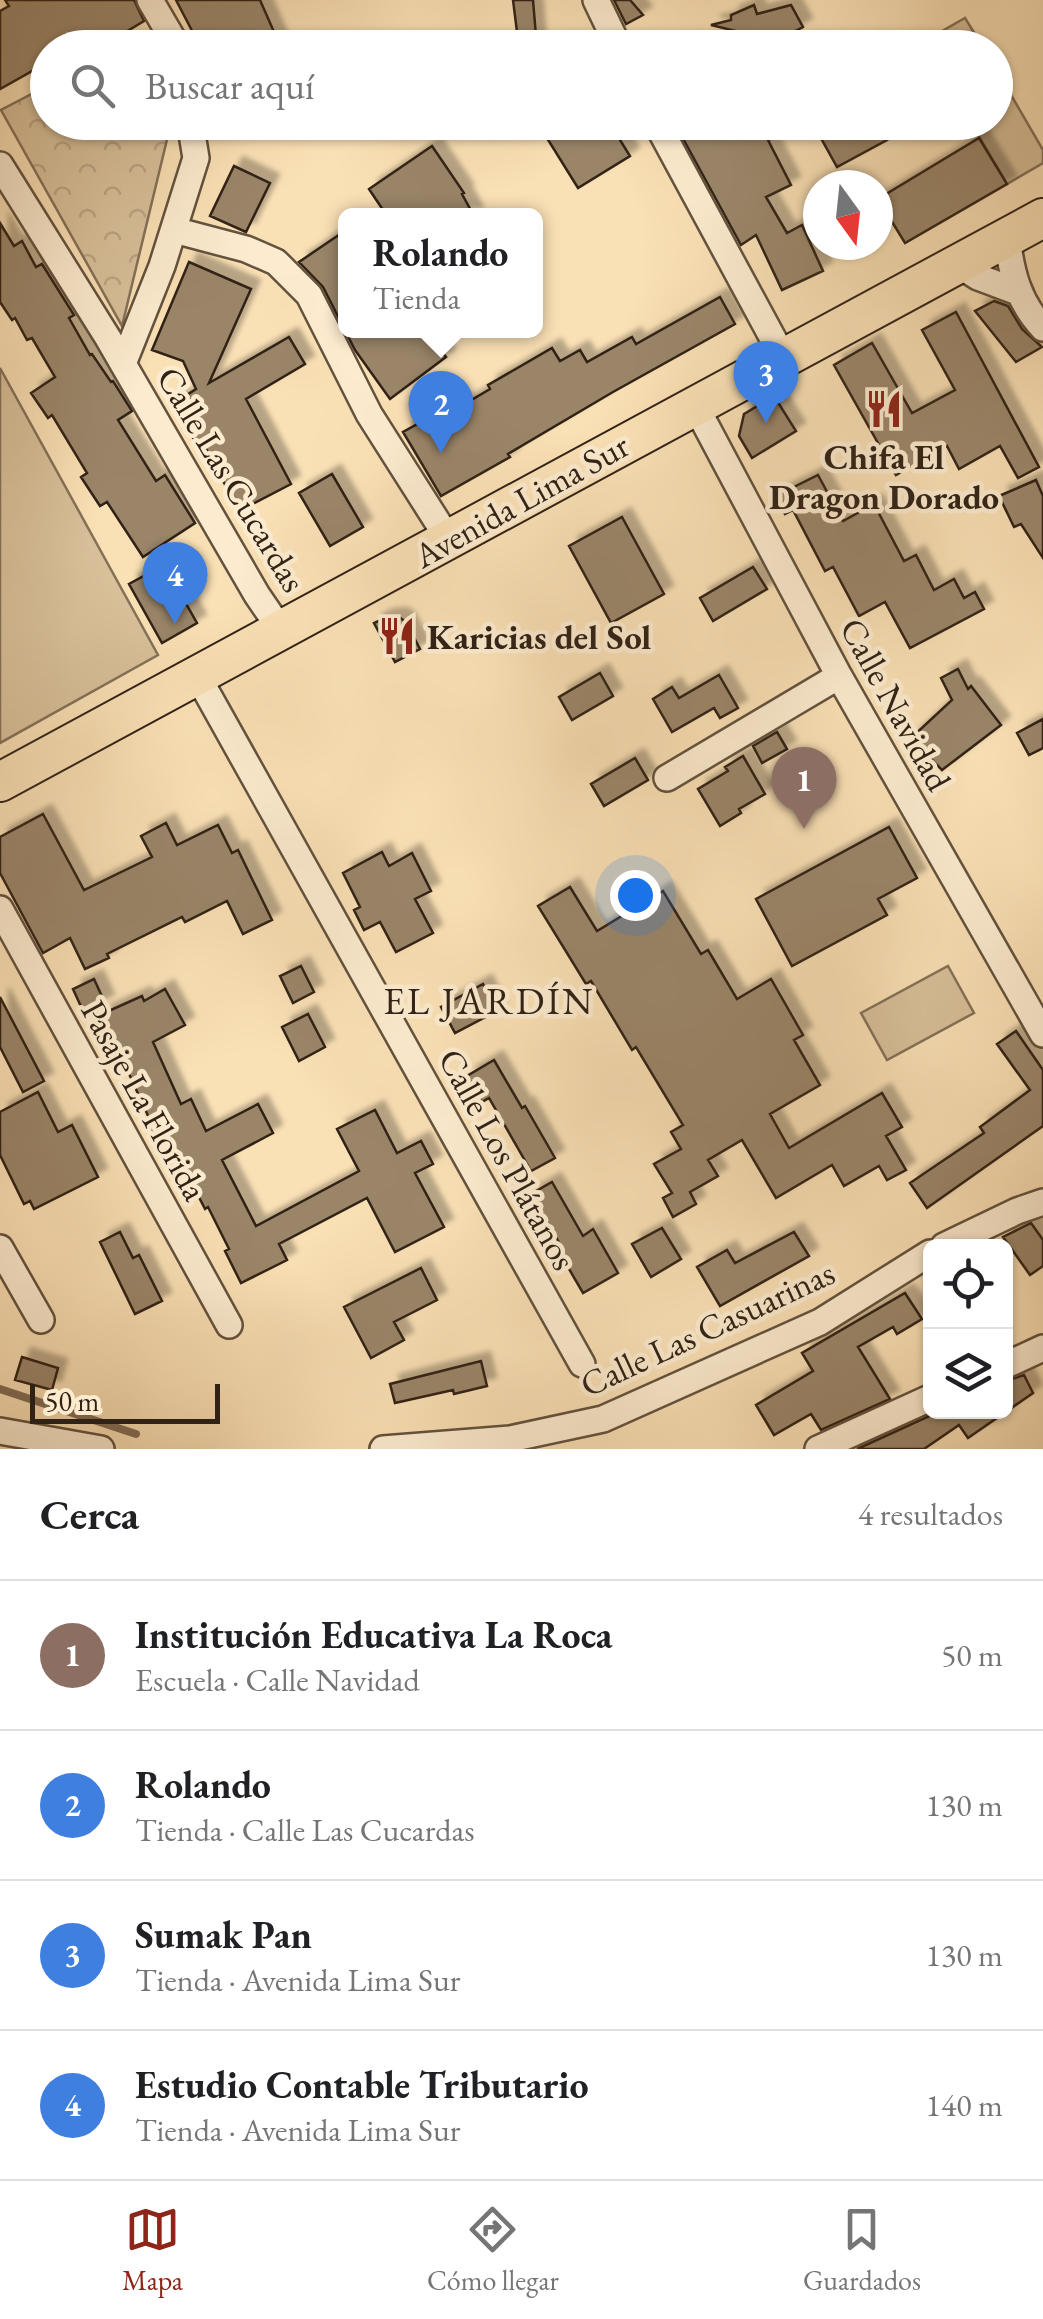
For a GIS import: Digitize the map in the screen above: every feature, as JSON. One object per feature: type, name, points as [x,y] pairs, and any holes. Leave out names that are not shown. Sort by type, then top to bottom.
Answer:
[{"type":"highway","name":"Avenida Lima Sur","points":[[0,782],[956,263],[1031,230]]},
{"type":"street","points":[[150,0],[168,30]]},
{"type":"street","points":[[596,0],[610,30]]},
{"type":"street","name":"Calle Las Cucardas","points":[[123,364],[174,230],[196,158],[193,140]]},
{"type":"street","points":[[666,140],[784,357]]},
{"type":"street","name":"Calle Las Cucardas","points":[[0,166],[123,364],[280,630]]},
{"type":"street","points":[[174,230],[246,249],[276,262],[310,296],[369,414],[449,540]]},
{"type":"street","points":[[1031,230],[1011,270],[1018,292],[1043,328]]},
{"type":"street","points":[[956,263],[978,277],[1018,292]]},
{"type":"street","name":"Calle Navidad","points":[[695,405],[839,676],[1043,1034]]},
{"type":"street","name":"Calle Los Plátanos","points":[[196,675],[582,1364]]},
{"type":"street","points":[[668,778],[839,676]]},
{"type":"street","name":"Pasaje La Florida","points":[[0,909],[229,1325]]},
{"type":"street","points":[[959,1239],[1043,1202]]},
{"type":"street","points":[[0,1248],[41,1320]]},
{"type":"street","name":"Calle Las Casuarinas","points":[[382,1449],[510,1438],[603,1419],[820,1322],[923,1258]]},
{"type":"street","points":[[1013,1362],[1043,1348]]},
{"type":"street","points":[[818,1449],[923,1401]]},
{"type":"street","points":[[0,1431],[100,1449]]},
{"type":"green space","points":[[965,18],[972,30],[944,30]]},
{"type":"green space","points":[[30,95],[30,140],[167,140],[122,326],[1,110]]},
{"type":"green space","points":[[1013,98],[1043,150],[1043,163],[1007,184],[981,140],[1013,140]]},
{"type":"green space","points":[[0,368],[158,655],[0,743]]},
{"type":"green space","points":[[948,966],[974,1013],[887,1060],[861,1013]]},
{"type":"building","points":[[5,0],[134,0],[144,21],[129,30],[30,30],[30,72],[0,89],[0,11],[9,6]]},
{"type":"building","points":[[176,0],[260,0],[273,30],[192,30]]},
{"type":"building","points":[[513,0],[533,0],[536,30],[517,30]]},
{"type":"building","points":[[614,0],[630,0],[643,15],[626,24]]},
{"type":"building","points":[[754,5],[757,14],[791,5],[803,27],[731,30],[711,25],[731,20],[731,15]]},
{"type":"building","points":[[548,140],[620,140],[630,156],[578,188]]},
{"type":"building","points":[[684,140],[768,140],[791,185],[766,197],[787,233],[802,225],[803,260],[818,260],[823,271],[782,290],[756,235],[741,245]]},
{"type":"building","points":[[822,140],[887,140],[837,167]]},
{"type":"building","points":[[980,140],[1007,184],[905,243],[893,223],[893,190]]},
{"type":"building","points":[[432,146],[470,208],[382,208],[369,189]]},
{"type":"building","points":[[234,166],[270,183],[246,232],[210,216]]},
{"type":"building","points":[[0,223],[14,246],[22,241],[36,267],[42,264],[74,315],[69,318],[90,355],[132,411],[118,420],[156,481],[165,475],[195,523],[143,557],[107,502],[100,506],[81,477],[87,473],[52,415],[48,418],[31,393],[55,377],[32,338],[27,340],[0,302]]},
{"type":"building","points":[[338,235],[338,317],[323,287],[299,262]]},
{"type":"building","points":[[189,262],[251,289],[209,383],[289,337],[305,364],[246,399],[291,484],[239,511],[204,445],[199,448],[173,404],[196,389],[183,361],[152,350]]},
{"type":"building","points":[[720,297],[735,324],[441,496],[403,432],[441,411],[444,416],[552,348],[560,361],[580,350],[587,362],[632,337],[636,344]]},
{"type":"building","points":[[994,301],[1008,306],[1022,329],[1042,347],[1016,362],[975,311]]},
{"type":"building","points":[[956,312],[1039,467],[1018,478],[1000,446],[959,469],[947,446],[896,475],[834,365],[872,343],[912,413],[955,390],[922,330]]},
{"type":"building","points":[[349,338],[432,338],[446,357],[390,399]]},
{"type":"building","points":[[774,396],[796,431],[752,458],[739,436],[744,414]]},
{"type":"building","points":[[332,474],[363,527],[330,546],[299,493]]},
{"type":"building","points":[[818,475],[843,521],[874,504],[904,561],[916,555],[934,590],[954,579],[964,598],[975,592],[984,609],[910,648],[885,602],[859,616],[833,567],[825,571],[793,510],[785,514],[776,496]]},
{"type":"building","points":[[1036,480],[1043,496],[1043,558],[1021,524],[1014,527],[999,496]]},
{"type":"building","points":[[622,517],[664,594],[611,623],[569,546]]},
{"type":"building","points":[[164,565],[197,623],[162,643],[129,584]]},
{"type":"building","points":[[753,567],[767,589],[713,621],[700,598]]},
{"type":"building","name":"Karicias del Sol","points":[[399,617],[406,622],[420,649],[395,662],[374,623]]},
{"type":"building","points":[[958,669],[968,689],[971,686],[1001,725],[942,770],[911,738],[952,700],[941,678]]},
{"type":"building","points":[[600,673],[613,696],[572,720],[559,697]]},
{"type":"building","points":[[719,675],[738,708],[720,718],[714,708],[672,732],[653,699],[672,687],[679,698]]},
{"type":"building","points":[[1043,719],[1043,748],[1029,755],[1017,733]]},
{"type":"building","points":[[777,732],[787,749],[762,763],[753,746]]},
{"type":"building","points":[[743,756],[765,794],[720,826],[698,789],[728,771],[725,767]]},
{"type":"building","points":[[635,758],[648,780],[604,806],[591,784]]},
{"type":"building","points":[[43,814],[84,890],[152,857],[141,836],[166,823],[177,845],[218,825],[232,853],[238,850],[272,920],[243,934],[227,901],[185,922],[182,917],[85,969],[70,938],[43,953],[0,873],[0,837]]},
{"type":"building","points":[[889,827],[917,878],[878,899],[887,915],[792,966],[756,899]]},
{"type":"building","points":[[382,852],[389,866],[412,853],[431,891],[415,899],[433,933],[396,952],[380,922],[364,930],[354,910],[360,907],[343,873]]},
{"type":"building","points":[[570,887],[597,931],[663,891],[701,954],[708,950],[737,999],[771,979],[803,1035],[794,1040],[820,1085],[770,1114],[789,1148],[882,1093],[902,1127],[886,1136],[906,1170],[887,1180],[879,1166],[844,1186],[832,1165],[776,1198],[742,1140],[708,1160],[718,1176],[690,1192],[696,1204],[673,1217],[663,1198],[672,1193],[654,1164],[681,1149],[671,1132],[683,1125],[636,1047],[632,1050],[591,981],[586,984],[538,906]]},
{"type":"building","points":[[301,966],[314,992],[293,1003],[280,976]]},
{"type":"building","points":[[94,979],[105,1003],[84,1013],[73,989]]},
{"type":"building","points":[[483,984],[497,1011],[455,1033],[441,1007]]},
{"type":"building","points":[[165,989],[185,1025],[153,1042],[181,1104],[191,1099],[206,1131],[258,1104],[273,1133],[222,1160],[256,1226],[359,1171],[337,1129],[375,1110],[397,1153],[421,1141],[433,1164],[415,1173],[444,1227],[395,1252],[367,1198],[279,1244],[287,1260],[241,1283],[208,1207],[205,1209],[187,1174],[173,1181],[156,1143],[153,1144],[142,1121],[149,1118],[102,1014],[142,996],[144,1001]]},
{"type":"building","points":[[0,997],[44,1081],[23,1092],[0,1047]]},
{"type":"building","points":[[308,1014],[325,1047],[299,1061],[282,1027]]},
{"type":"building","points":[[1016,1031],[1043,1070],[1043,1126],[927,1208],[910,1183],[984,1133],[980,1127],[1030,1090],[997,1044]]},
{"type":"building","points":[[494,1060],[555,1158],[531,1171],[489,1098],[482,1102],[467,1076]]},
{"type":"building","points":[[38,1092],[58,1132],[72,1125],[98,1177],[34,1209],[30,1201],[24,1204],[0,1155],[0,1112]]},
{"type":"building","points":[[552,1182],[583,1236],[593,1229],[618,1273],[583,1293],[531,1194]]},
{"type":"building","points":[[1031,1223],[1043,1240],[1043,1266],[1030,1275],[1013,1251],[1013,1239],[1003,1237]]},
{"type":"building","points":[[662,1228],[681,1259],[651,1277],[632,1244]]},
{"type":"building","points":[[120,1232],[133,1258],[139,1255],[162,1301],[135,1314],[100,1242]]},
{"type":"building","points":[[794,1232],[809,1256],[720,1306],[697,1267],[727,1250],[735,1263]]},
{"type":"building","points":[[421,1268],[437,1300],[394,1322],[404,1340],[371,1358],[344,1307]]},
{"type":"building","points":[[905,1293],[922,1319],[897,1334],[893,1327],[858,1347],[890,1399],[821,1430],[811,1414],[774,1435],[756,1405],[813,1371],[802,1353]]},
{"type":"building","points":[[22,1357],[58,1368],[52,1390],[15,1380]]},
{"type":"building","points":[[481,1361],[487,1386],[395,1403],[390,1384]]},
{"type":"building","points":[[1024,1375],[1033,1393],[1013,1407],[1013,1379]]},
{"type":"building","points":[[923,1419],[996,1419],[968,1438],[959,1425],[924,1449],[857,1449]]},
{"type":"waterway","points":[[0,1389],[136,1434]]},
{"type":"place","name":"Chifa El Dragon Dorado","points":[[884,409]]},
{"type":"place","name":"Sumak Pan","points":[[766,423]]},
{"type":"place","name":"Rolando","points":[[441,453]]},
{"type":"place","name":"Estudio Contable Tributario","points":[[175,624]]},
{"type":"place","name":"Karicias del Sol","points":[[397,636]]},
{"type":"place","name":"Institución Educativa La Roca","points":[[804,829]]},
{"type":"district","name":"EL JARDÍN","points":[[489,1000]]}]
